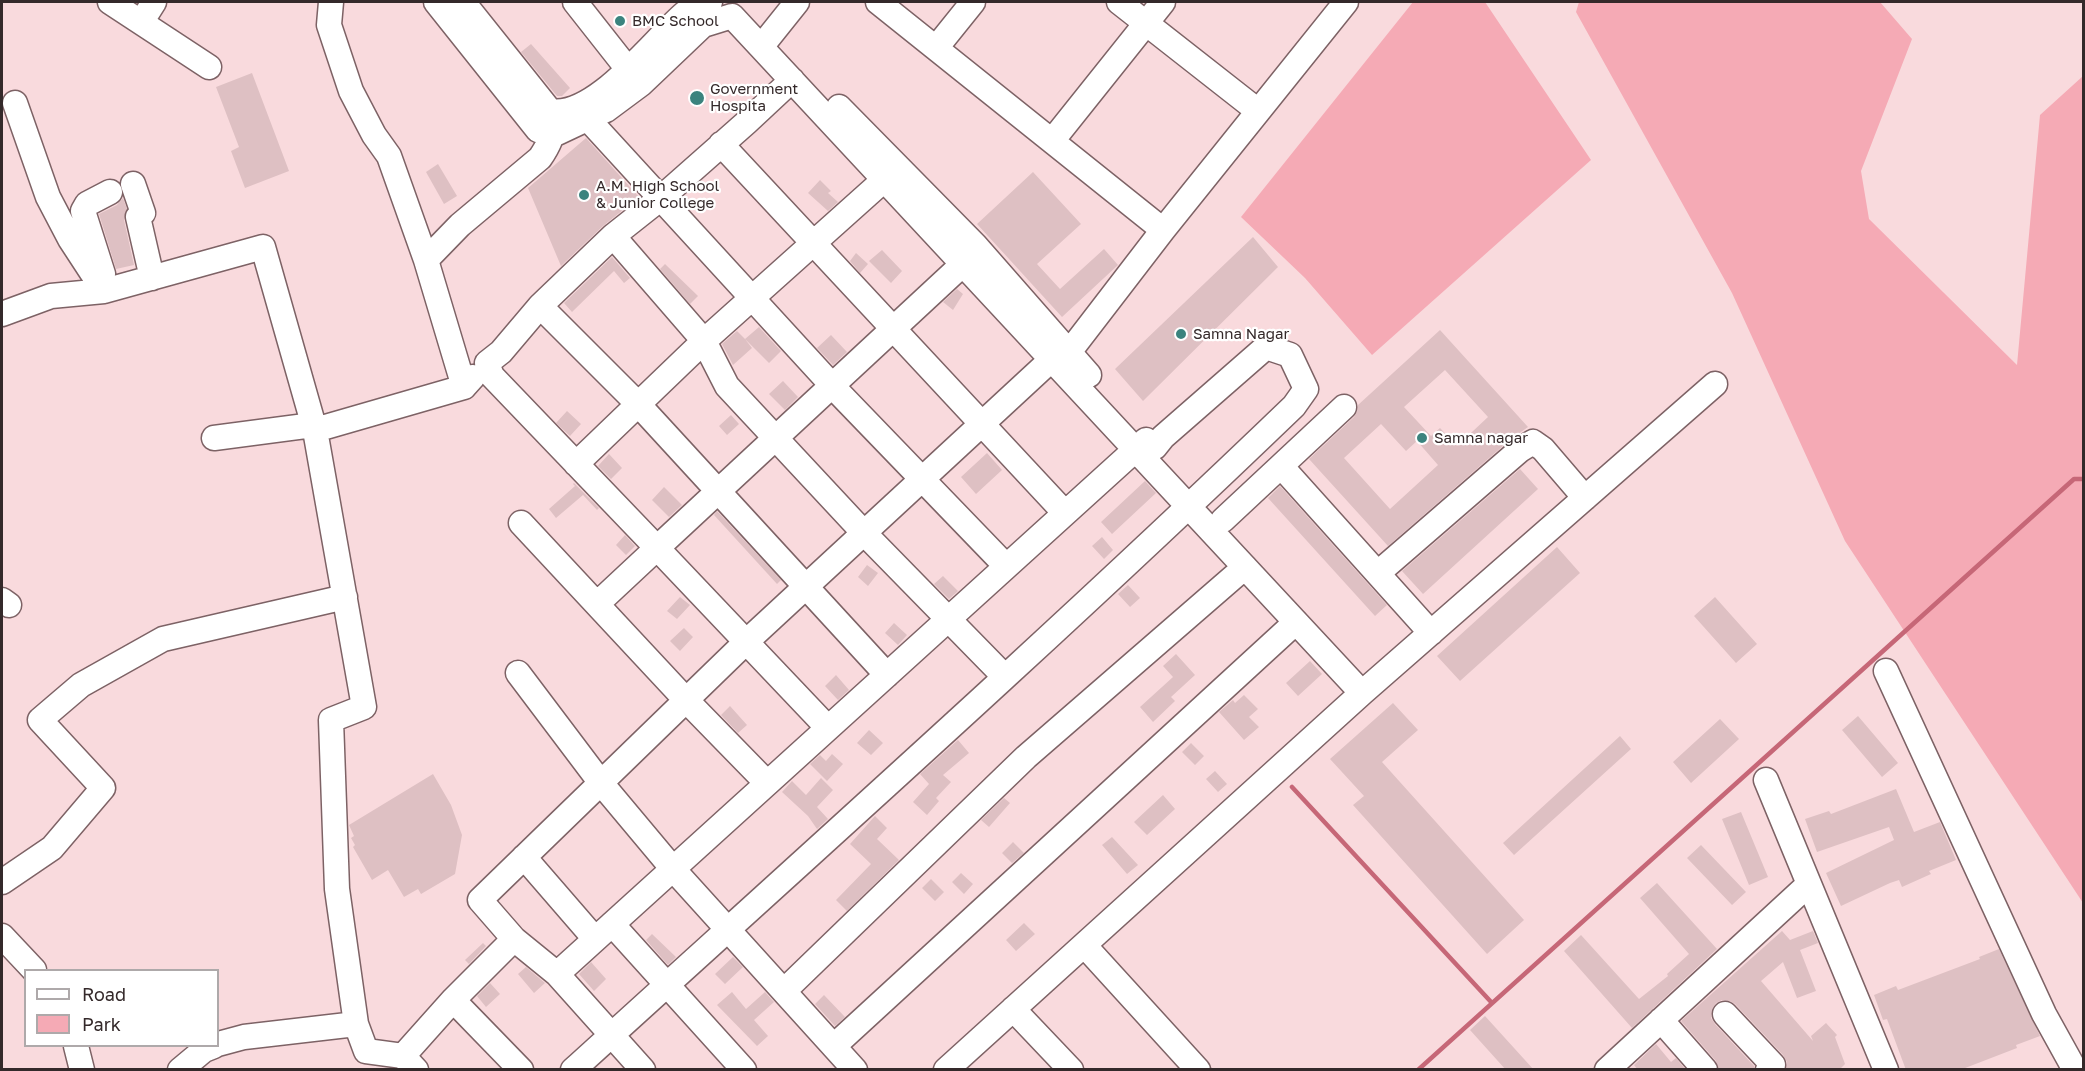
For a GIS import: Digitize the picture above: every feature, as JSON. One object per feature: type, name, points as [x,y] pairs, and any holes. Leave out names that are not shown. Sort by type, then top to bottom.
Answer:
[{"type":"street","points":[[110,2],[148,11],[209,67]]},
{"type":"street","points":[[331,2],[329,25],[351,91],[374,135],[389,156],[426,260],[464,387]]},
{"type":"street","points":[[436,2],[538,130],[554,124],[586,118],[606,110],[687,11],[710,2]]},
{"type":"street","points":[[463,2],[550,111],[554,124]]},
{"type":"street","points":[[575,2],[635,77]]},
{"type":"street","points":[[739,2],[792,80],[963,264],[1146,445],[1195,501],[1245,567],[1296,622],[1368,688]]},
{"type":"street","points":[[765,41],[796,2]]},
{"type":"street","points":[[878,2],[1163,230]]},
{"type":"street","points":[[936,48],[973,2]]},
{"type":"street","points":[[1119,2],[1258,111]]},
{"type":"street","points":[[1052,141],[1163,2]]},
{"type":"street","points":[[643,1070],[557,974],[514,939],[480,900],[805,586],[865,534],[983,424],[1060,360],[1346,2]]},
{"type":"street","points":[[426,260],[460,225],[540,158],[554,124],[570,110],[635,77],[703,25],[732,16],[765,41],[975,245],[1060,360]]},
{"type":"street","points":[[214,438],[314,428],[464,387],[501,352],[540,306],[613,236],[661,198],[792,80]]},
{"type":"street","points":[[15,104],[48,197],[70,239],[107,286]]},
{"type":"street","points":[[586,118],[832,385],[1006,566]]},
{"type":"street","points":[[721,144],[1065,513]]},
{"type":"street","points":[[576,464],[705,341],[885,179]]},
{"type":"street","points":[[133,184],[143,213],[138,218],[151,273]]},
{"type":"street","points":[[107,286],[83,211],[87,204],[111,192]]},
{"type":"street","points":[[613,236],[705,341],[728,386],[865,534],[1004,676]]},
{"type":"street","points":[[2,314],[51,297],[107,286],[151,273],[263,247],[314,428],[364,707],[331,720],[337,889],[356,1024],[366,1051],[410,1063],[453,1000],[514,939]]},
{"type":"street","points":[[597,604],[963,264]]},
{"type":"street","points":[[540,306],[638,404],[887,675]]},
{"type":"street","points":[[557,974],[1065,513],[1146,445],[1163,437],[1266,347],[1290,355],[1306,389],[1294,406],[1195,501],[573,1070]]},
{"type":"street","points":[[487,363],[492,376],[828,728]]},
{"type":"street","points":[[954,1067],[1013,1009],[1368,688],[1715,384]]},
{"type":"street","points":[[1223,520],[1344,407]]},
{"type":"street","points":[[1378,573],[1520,450],[1533,442],[1543,450],[1585,498]]},
{"type":"street","points":[[1281,466],[1431,633]]},
{"type":"street","points":[[1195,501],[1223,520],[1368,688]]},
{"type":"street","points":[[521,523],[767,783]]},
{"type":"street","points":[[785,990],[1026,757],[1245,567]]},
{"type":"street","points":[[2,882],[52,848],[103,788],[40,720],[81,685],[163,639],[345,597]]},
{"type":"street","points":[[834,1046],[1296,622]]},
{"type":"street","points":[[1886,670],[2044,1014],[2075,1070]]},
{"type":"street","points":[[518,673],[601,783],[673,869],[727,930],[785,990],[800,1010],[855,1070]]},
{"type":"street","points":[[1766,780],[1886,1070]]},
{"type":"street","points":[[524,857],[604,931],[668,985],[744,1070]]},
{"type":"street","points":[[1615,1067],[1661,1020],[1809,884]]},
{"type":"street","points":[[2,936],[33,969]]},
{"type":"street","points":[[1084,945],[1198,1070]]},
{"type":"street","points":[[453,1000],[521,1070]]},
{"type":"street","points":[[1013,1009],[1071,1070]]},
{"type":"street","points":[[1725,1014],[1773,1065],[1768,1070]]},
{"type":"street","points":[[1661,1020],[1705,1070]]},
{"type":"street","points":[[219,1044],[244,1037],[356,1024]]},
{"type":"street","points":[[76,1047],[82,1070]]},
{"type":"street","points":[[180,1070],[204,1050],[211,1047]]},
{"type":"green space","points":[[1413,2],[1485,2],[1591,160],[1372,355],[1305,278],[1241,217]]},
{"type":"green space","points":[[1579,2],[1880,2],[1912,39],[1861,171],[1869,219],[2017,365],[2040,115],[2083,76],[2083,903],[1845,541],[1732,293],[1576,12]]},
{"type":"building","points":[[531,44],[570,88],[562,96],[557,96],[521,52]]},
{"type":"building","points":[[252,73],[289,171],[245,188],[231,151],[239,147],[216,87]]},
{"type":"building","name":"A.M. High School & Junior College","points":[[586,138],[639,197],[603,226],[561,266],[528,188]]},
{"type":"building","points":[[438,164],[457,196],[444,204],[426,172]]},
{"type":"building","points":[[1033,172],[1081,224],[1037,264],[1060,289],[1104,249],[1118,265],[1062,317],[977,224]]},
{"type":"building","points":[[820,180],[831,191],[828,193],[838,202],[828,211],[808,193]]},
{"type":"building","points":[[123,198],[127,209],[124,220],[134,265],[116,269],[99,214],[117,205]]},
{"type":"building","name":"Samna Nagar","points":[[1253,237],[1278,267],[1143,401],[1115,369]]},
{"type":"building","points":[[882,250],[902,271],[891,283],[869,261]]},
{"type":"building","points":[[856,253],[868,264],[860,273],[850,261]]},
{"type":"building","points":[[612,257],[630,278],[624,283],[614,271],[572,312],[564,303]]},
{"type":"building","points":[[665,264],[698,296],[690,304],[660,269]]},
{"type":"building","points":[[957,289],[963,294],[953,310],[943,302]]},
{"type":"building","points":[[759,327],[781,351],[769,363],[745,339]]},
{"type":"building","name":"Samna nagar","points":[[1440,330],[1528,427],[1511,439],[1388,546],[1309,459],[1354,417],[1358,405]],"holes":[[[1445,370],[1488,417],[1457,446],[1440,428],[1431,436],[1404,407]],[[1381,424],[1406,451],[1417,441],[1438,465],[1390,509],[1344,458]]]},
{"type":"building","points":[[737,331],[752,348],[733,365],[722,344]]},
{"type":"building","points":[[831,335],[847,352],[833,365],[817,348]]},
{"type":"building","points":[[783,381],[798,397],[785,410],[769,394]]},
{"type":"building","points":[[567,411],[581,424],[570,436],[556,423]]},
{"type":"building","points":[[731,415],[739,424],[727,435],[719,426]]},
{"type":"building","points":[[987,453],[1002,470],[976,494],[961,477]]},
{"type":"building","points":[[609,454],[622,468],[611,479],[598,466]]},
{"type":"building","points":[[1520,469],[1538,489],[1423,594],[1402,571]]},
{"type":"building","points":[[1145,481],[1156,493],[1112,534],[1101,522]]},
{"type":"building","points":[[574,483],[599,508],[597,510],[583,495],[556,518],[549,509],[575,486]]},
{"type":"building","points":[[1280,486],[1387,605],[1375,616],[1268,498]]},
{"type":"building","points":[[664,487],[682,505],[669,517],[652,500]]},
{"type":"building","points":[[717,511],[781,580],[777,584],[714,515]]},
{"type":"building","points":[[625,535],[635,546],[626,555],[616,545]]},
{"type":"building","points":[[1102,537],[1113,550],[1104,559],[1092,546]]},
{"type":"building","points":[[1557,547],[1580,573],[1460,681],[1437,656]]},
{"type":"building","points":[[867,565],[878,573],[868,586],[858,577]]},
{"type":"building","points":[[943,576],[958,591],[949,599],[934,584]]},
{"type":"building","points":[[1128,585],[1140,598],[1130,607],[1118,594]]},
{"type":"building","points":[[680,597],[690,605],[677,619],[667,611]]},
{"type":"building","points":[[1715,597],[1757,644],[1736,663],[1694,616]]},
{"type":"building","points":[[894,623],[907,635],[898,645],[885,633]]},
{"type":"building","points":[[684,628],[693,637],[680,651],[670,641]]},
{"type":"building","points":[[1176,654],[1195,675],[1171,697],[1175,701],[1153,722],[1140,707],[1173,677],[1163,666]]},
{"type":"building","points":[[1310,661],[1322,674],[1298,696],[1286,683]]},
{"type":"building","points":[[836,675],[849,690],[838,700],[825,686]]},
{"type":"building","points":[[1244,695],[1258,709],[1249,717],[1259,727],[1244,740],[1219,712],[1233,700],[1235,703]]},
{"type":"building","points":[[1393,703],[1418,730],[1382,762],[1524,920],[1487,954],[1353,805],[1364,796],[1330,759]]},
{"type":"building","points":[[730,706],[747,725],[738,733],[721,715]]},
{"type":"building","points":[[1858,716],[1898,763],[1882,777],[1842,730]]},
{"type":"building","points":[[1720,719],[1739,739],[1691,783],[1673,762]]},
{"type":"building","points":[[869,730],[883,743],[871,755],[857,743]]},
{"type":"building","points":[[1620,736],[1631,749],[1514,855],[1503,843]]},
{"type":"building","points":[[958,740],[969,753],[943,775],[951,782],[936,798],[939,801],[927,815],[913,802],[929,784],[920,774]]},
{"type":"building","points":[[1191,743],[1204,756],[1195,765],[1182,752]]},
{"type":"building","points":[[832,754],[843,764],[827,781],[810,764],[820,755],[826,761]]},
{"type":"building","points":[[1215,771],[1227,784],[1218,792],[1206,779]]},
{"type":"building","points":[[433,774],[451,805],[462,835],[455,874],[421,894],[418,889],[404,897],[388,870],[372,880],[353,847],[355,845],[351,838],[354,836],[349,825]]},
{"type":"building","points":[[821,778],[833,790],[817,807],[828,819],[817,829],[808,816],[782,792],[792,781],[806,795]]},
{"type":"building","points":[[1896,789],[1914,832],[1940,822],[1956,860],[1929,871],[1931,874],[1902,887],[1899,880],[1841,906],[1826,873],[1894,840],[1889,827],[1817,852],[1805,819],[1829,811],[1831,814]]},
{"type":"building","points":[[1163,795],[1175,809],[1147,835],[1134,822]]},
{"type":"building","points":[[1004,798],[1010,803],[989,827],[981,820]]},
{"type":"building","points":[[1741,812],[1768,877],[1749,885],[1722,819]]},
{"type":"building","points":[[875,816],[887,828],[877,839],[899,860],[847,911],[836,900],[871,864],[850,844]]},
{"type":"building","points":[[1112,837],[1138,865],[1127,874],[1102,845]]},
{"type":"building","points":[[1013,842],[1024,853],[1012,863],[1002,853]]},
{"type":"building","points":[[1701,845],[1746,892],[1732,905],[1687,858]]},
{"type":"building","points":[[961,873],[973,884],[964,894],[952,882]]},
{"type":"building","points":[[931,879],[944,892],[935,901],[922,888]]},
{"type":"building","points":[[1657,883],[1717,949],[1632,1028],[1564,951],[1581,935],[1639,999],[1668,976],[1667,974],[1689,954],[1640,898]]},
{"type":"building","points":[[1024,923],[1035,934],[1016,951],[1006,940]]},
{"type":"building","points":[[1782,931],[1790,940],[1813,931],[1818,943],[1800,950],[1816,991],[1797,998],[1783,962],[1761,981],[1813,1041],[1811,1036],[1826,1023],[1837,1035],[1835,1037],[1845,1064],[1839,1070],[1786,1070],[1787,1062],[1783,1055],[1735,1004],[1722,1000],[1712,1009],[1711,1018],[1754,1066],[1754,1070],[1719,1070],[1716,1061],[1681,1021]]},
{"type":"building","points":[[652,934],[676,957],[668,965],[646,940]]},
{"type":"building","points":[[483,943],[486,946],[469,964],[465,960]]},
{"type":"building","points":[[1999,949],[2040,1036],[2016,1045],[2017,1048],[1960,1070],[1906,1070],[1887,1019],[1883,1020],[1874,995],[1896,986],[1898,990],[1980,959],[1979,957]]},
{"type":"building","points":[[733,957],[743,967],[725,984],[715,974]]},
{"type":"building","points":[[591,962],[606,979],[594,991],[579,974]]},
{"type":"building","points":[[526,967],[545,983],[534,993],[518,974]]},
{"type":"building","points":[[490,983],[500,994],[486,1007],[477,996]]},
{"type":"building","points":[[732,992],[746,1009],[765,992],[774,1002],[754,1020],[768,1036],[757,1046],[717,1005]]},
{"type":"building","points":[[824,995],[845,1017],[835,1026],[815,1004]]},
{"type":"building","points":[[1485,1016],[1534,1070],[1506,1070],[1470,1030]]},
{"type":"building","points":[[1656,1044],[1671,1062],[1676,1058],[1686,1070],[1638,1070],[1634,1065]]},
{"type":"waterway","points":[[1418,1070],[2074,479],[2084,479]]},
{"type":"waterway","points":[[1292,787],[1492,1003]]},
{"type":"place","name":"BMC School","points":[[620,21]]},
{"type":"place","name":"Government Hospita","points":[[697,98]]},
{"type":"place","name":"A.M. High School & Junior College","points":[[584,195]]},
{"type":"place","name":"Samna Nagar","points":[[1181,334]]},
{"type":"place","name":"Samna nagar","points":[[1422,438]]}]
